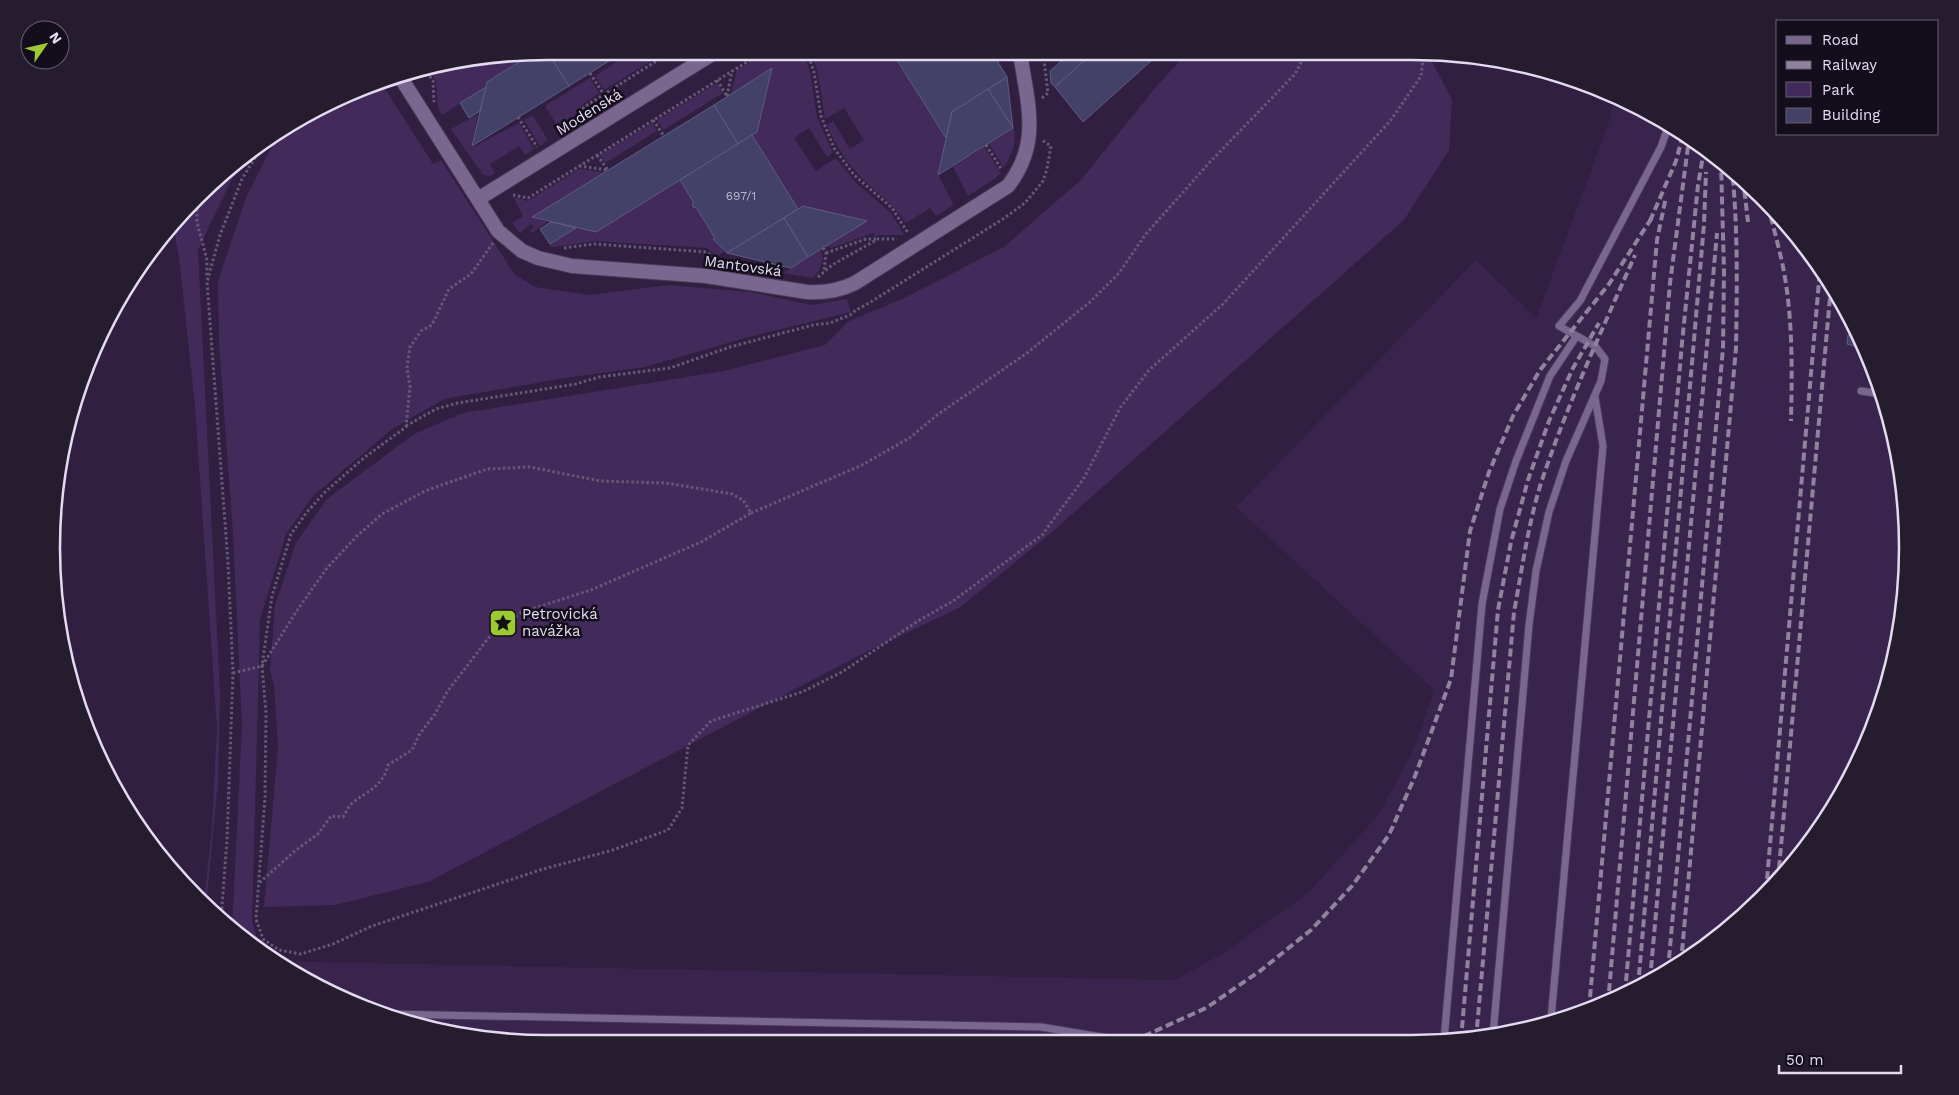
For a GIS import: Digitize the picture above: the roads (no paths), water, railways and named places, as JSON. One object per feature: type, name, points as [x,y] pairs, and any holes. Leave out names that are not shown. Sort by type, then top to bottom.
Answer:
[{"type":"street","name":"Modenská","points":[[478,199],[704,60]]},
{"type":"street","name":"Mantovská","points":[[404,82],[498,231],[522,251],[538,258],[572,266],[706,276],[813,293],[836,291],[854,284],[1008,186],[1017,174],[1026,154],[1030,132],[1021,60]]},
{"type":"lane","points":[[1494,1028],[1529,625],[1536,571],[1549,512],[1563,469],[1601,381],[1604,360],[1595,346],[1558,326],[1580,301],[1661,148],[1666,132]]},
{"type":"lane","points":[[1445,1034],[1482,604],[1490,553],[1500,509],[1536,408],[1550,376],[1576,337]]},
{"type":"lane","points":[[1861,391],[1874,393]]},
{"type":"lane","points":[[1551,1014],[1602,446],[1594,396]]},
{"type":"lane","points":[[409,1014],[1041,1027],[1090,1035]]},
{"type":"railway","points":[[1650,221],[1676,161],[1681,142]]},
{"type":"railway","points":[[1609,993],[1670,283],[1688,146]]},
{"type":"railway","points":[[1626,986],[1682,343],[1698,185],[1703,157]]},
{"type":"railway","points":[[1639,979],[1704,224],[1706,172]]},
{"type":"railway","points":[[1669,961],[1723,348],[1724,272],[1721,172]]},
{"type":"railway","points":[[1682,953],[1736,348],[1737,281],[1733,181]]},
{"type":"railway","points":[[1745,192],[1748,222]]},
{"type":"railway","points":[[1590,1001],[1657,240],[1666,197]]},
{"type":"railway","points":[[1146,1035],[1206,1008],[1260,971],[1311,930],[1352,886],[1389,835],[1415,776],[1451,679],[1470,531],[1489,472],[1513,416],[1540,370],[1609,284],[1653,216]]},
{"type":"railway","points":[[1771,219],[1782,264],[1789,309],[1792,365],[1791,421]]},
{"type":"railway","points":[[1651,972],[1717,233]]},
{"type":"railway","points":[[1477,1031],[1514,612],[1529,531],[1536,499],[1562,425],[1635,255]]},
{"type":"railway","points":[[1767,881],[1819,280]]},
{"type":"railway","points":[[1779,868],[1830,298]]},
{"type":"railway","points":[[1462,1032],[1498,610],[1511,542],[1528,480],[1549,421],[1573,368],[1599,323]]},
{"type":"place","name":"Petrovická navážka","points":[[503,623]]}]
